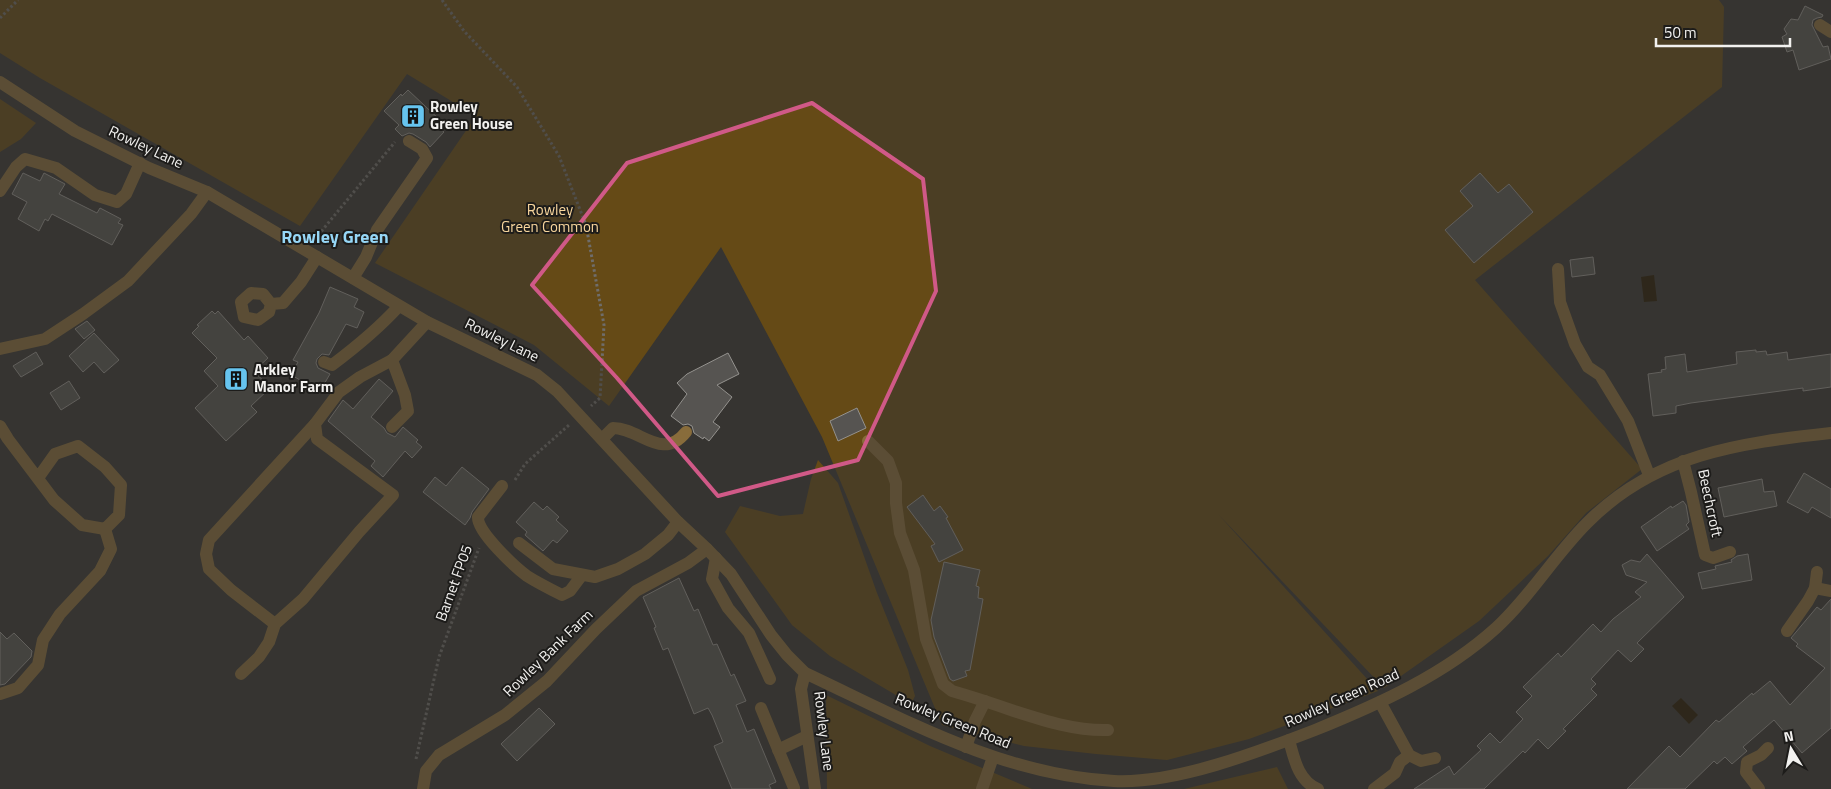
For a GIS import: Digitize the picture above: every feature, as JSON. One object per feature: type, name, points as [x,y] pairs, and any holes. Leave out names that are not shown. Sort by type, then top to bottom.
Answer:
[{"type":"street","points":[[1820,25],[1831,32]]},
{"type":"street","name":"Rowley Lane","points":[[0,82],[75,132],[207,192],[427,322],[537,375],[557,391],[678,522],[712,553],[730,574],[771,635],[787,655],[805,672],[801,689],[815,789]]},
{"type":"street","points":[[353,278],[366,257],[377,230],[427,158],[422,150],[409,141]]},
{"type":"street","points":[[0,191],[16,167],[25,159],[56,168],[95,195],[117,202],[126,194],[140,163]]},
{"type":"street","points":[[0,350],[45,338],[128,282],[191,214],[207,192]]},
{"type":"street","points":[[271,304],[283,303],[301,282],[312,254]]},
{"type":"street","points":[[1558,269],[1560,302],[1576,344],[1588,367],[1600,375],[1628,421],[1650,475]]},
{"type":"street","points":[[324,362],[332,364],[384,322],[399,306]]},
{"type":"street","points":[[276,624],[232,590],[209,569],[206,554],[209,540],[315,424],[339,392],[360,377],[392,360],[427,322]]},
{"type":"street","points":[[392,360],[405,395],[408,411],[392,427]]},
{"type":"street","points":[[241,674],[259,657],[269,642],[276,624],[303,599],[393,495],[316,439],[315,424]]},
{"type":"street","points":[[0,426],[54,500],[82,525],[105,529]]},
{"type":"street","points":[[602,440],[613,428],[623,428],[645,439],[667,446],[679,441],[686,432]]},
{"type":"street","name":"Rowley Green Road","points":[[805,672],[966,747],[993,757],[1037,769],[1069,775],[1123,780],[1163,777],[1215,765],[1289,740],[1380,702],[1432,675],[1470,648],[1511,614],[1587,523],[1627,490],[1650,475],[1683,461],[1732,446],[1831,433]]},
{"type":"street","points":[[868,441],[888,461],[896,483],[896,503],[900,533],[914,570],[926,639],[936,670],[943,684],[952,691],[1074,728],[1094,731],[1108,730]]},
{"type":"street","points":[[38,478],[56,454],[78,446],[105,467],[120,486],[119,515],[105,529]]},
{"type":"street","name":"Beechcroft","points":[[1683,461],[1692,492],[1705,556],[1713,558],[1730,552]]},
{"type":"street","points":[[506,487],[478,517],[479,525],[492,543],[527,575],[562,595],[570,591],[582,574]]},
{"type":"street","points":[[519,542],[553,569],[595,577],[618,569],[645,554],[668,535],[678,522]]},
{"type":"street","points":[[0,694],[18,688],[38,665],[43,640],[60,614],[100,571],[112,549],[105,529]]},
{"type":"street","points":[[712,553],[712,579],[728,608],[749,633],[770,679]]},
{"type":"street","name":"Rowley Bank Farm","points":[[423,789],[426,772],[439,755],[506,715],[547,681],[596,629],[636,592],[688,563],[712,553]]},
{"type":"street","points":[[1787,631],[1815,588],[1817,572]]},
{"type":"street","points":[[1815,588],[1831,591]]},
{"type":"street","points":[[966,747],[975,721],[985,701]]},
{"type":"street","points":[[1380,702],[1409,755],[1421,761],[1435,758]]},
{"type":"street","points":[[761,708],[794,788]]},
{"type":"street","points":[[778,750],[807,736]]},
{"type":"street","points":[[1289,740],[1296,766],[1308,786],[1316,789]]},
{"type":"street","points":[[1759,789],[1746,772],[1747,762],[1761,755],[1768,748]]},
{"type":"street","points":[[1374,789],[1394,773],[1400,762],[1409,755]]},
{"type":"street","points":[[982,789],[993,757]]},
{"type":"path","points":[[0,18],[18,0]]},
{"type":"path","points":[[442,0],[464,31],[517,87],[559,156],[586,225],[604,325],[600,398],[533,456],[506,487]]},
{"type":"path","points":[[312,254],[317,234],[345,204],[399,137],[405,143],[409,141]]},
{"type":"path","name":"Barnet FP05","points":[[415,761],[439,657],[485,533]]},
{"type":"highlighted area","points":[[812,103],[923,179],[936,291],[858,460],[718,496],[617,378],[532,285],[627,163]]},
{"type":"green space","name":"Rowley Green Common","points":[[0,0],[1719,0],[1724,7],[1722,87],[1475,280],[1642,469],[1586,513],[1548,556],[1479,621],[1384,688],[1218,514],[1378,691],[1249,739],[1167,760],[1024,746],[942,725],[822,437],[721,247],[609,406],[534,345],[375,263],[476,116],[407,74],[300,226],[40,78],[0,53]]},
{"type":"green space","points":[[0,99],[36,123],[21,139],[0,152]]},
{"type":"green space","points":[[818,460],[838,483],[877,593],[908,670],[915,696],[911,704],[830,656],[792,625],[725,532],[740,506],[780,516],[803,514],[811,479]]},
{"type":"green space","points":[[826,695],[930,746],[1032,789],[827,789]]},
{"type":"green space","points":[[1277,767],[1288,789],[1184,789]]},
{"type":"shaded area","points":[[1654,275],[1657,301],[1644,302],[1641,277]]},
{"type":"shaded area","points":[[1681,698],[1698,715],[1689,724],[1672,706]]},
{"type":"building","points":[[1805,6],[1823,15],[1813,20],[1812,25],[1823,47],[1828,46],[1831,59],[1799,70],[1793,50],[1787,52],[1782,37],[1787,34],[1784,29],[1791,19],[1798,20]]},
{"type":"building","name":"Rowley Green House","points":[[408,90],[441,121],[437,126],[444,132],[430,147],[426,142],[413,134],[409,133],[402,136],[395,129],[399,125],[384,111],[401,94],[402,96]]},
{"type":"building","points":[[23,173],[40,181],[44,173],[65,184],[59,194],[97,213],[100,208],[121,219],[118,223],[123,225],[112,245],[52,214],[48,221],[45,219],[39,231],[18,219],[27,202],[12,194]]},
{"type":"building","points":[[1480,173],[1498,193],[1509,184],[1533,212],[1474,263],[1445,230],[1473,206],[1460,191]]},
{"type":"building","points":[[1593,257],[1595,274],[1572,277],[1570,260]]},
{"type":"building","points":[[330,287],[358,299],[354,307],[364,312],[357,328],[346,324],[329,355],[322,354],[317,359],[318,368],[330,374],[320,391],[291,375],[298,362],[293,360],[319,313]]},
{"type":"building","name":"Arkley Manor Farm","points":[[212,311],[215,314],[218,311],[244,340],[248,336],[268,358],[254,371],[270,388],[251,406],[257,412],[226,441],[195,408],[218,386],[204,371],[217,358],[192,333],[199,326],[197,325]]},
{"type":"building","points":[[87,321],[95,330],[84,339],[75,329]]},
{"type":"building","points":[[94,333],[119,360],[104,373],[94,362],[83,372],[69,356]]},
{"type":"building","points":[[1756,350],[1756,352],[1766,351],[1767,355],[1787,352],[1788,360],[1831,354],[1831,387],[1803,391],[1803,388],[1691,403],[1676,406],[1676,413],[1653,416],[1648,374],[1662,372],[1661,370],[1666,369],[1665,357],[1685,354],[1687,372],[1737,364],[1736,352]]},
{"type":"building","points":[[36,352],[43,364],[21,377],[13,366]]},
{"type":"building","points":[[728,353],[739,374],[717,385],[732,397],[713,422],[720,427],[709,441],[694,433],[692,426],[688,424],[683,425],[671,416],[687,394],[677,383],[687,374]]},
{"type":"building","points":[[379,379],[393,391],[371,417],[387,433],[395,437],[403,427],[418,440],[416,442],[422,447],[412,458],[405,451],[383,477],[371,466],[375,461],[328,421],[343,400],[353,409]]},
{"type":"building","points":[[69,381],[80,398],[61,410],[50,393]]},
{"type":"building","points":[[857,408],[866,428],[838,441],[830,421]]},
{"type":"building","points":[[462,467],[489,489],[465,525],[423,492],[435,477],[446,486]]},
{"type":"building","points":[[1804,473],[1831,489],[1831,518],[1812,507],[1808,513],[1787,502]]},
{"type":"building","points":[[1762,479],[1764,492],[1774,491],[1777,506],[1724,517],[1718,488]]},
{"type":"building","points":[[923,495],[934,511],[940,506],[948,517],[946,518],[963,550],[939,562],[931,546],[935,544],[907,507]]},
{"type":"building","points":[[1683,501],[1686,505],[1689,522],[1686,525],[1689,529],[1657,551],[1641,527],[1671,506],[1672,508]]},
{"type":"building","points":[[534,502],[543,510],[547,506],[559,517],[556,520],[568,531],[557,543],[553,540],[543,551],[525,535],[527,532],[516,522]]},
{"type":"building","points":[[1647,554],[1684,597],[1637,643],[1644,649],[1631,662],[1618,650],[1591,679],[1596,684],[1591,689],[1597,695],[1563,729],[1566,731],[1548,749],[1538,739],[1484,789],[1414,789],[1449,766],[1454,775],[1481,750],[1477,746],[1490,733],[1500,743],[1523,719],[1516,712],[1532,696],[1523,687],[1558,653],[1561,657],[1593,624],[1601,632],[1613,619],[1641,597],[1635,592],[1647,582],[1626,575],[1622,565],[1631,560],[1640,562]]},
{"type":"building","points":[[1748,554],[1752,580],[1702,589],[1698,573],[1716,569],[1715,566],[1732,562],[1731,560],[1737,556]]},
{"type":"building","points":[[944,562],[980,570],[976,586],[979,587],[978,598],[983,599],[970,670],[965,671],[967,676],[953,681],[950,679],[934,637],[931,620]]},
{"type":"building","points":[[679,578],[694,611],[698,609],[713,645],[717,644],[731,676],[734,674],[746,701],[736,705],[747,732],[754,729],[776,782],[769,785],[771,789],[732,789],[714,746],[723,742],[712,715],[708,708],[694,714],[668,648],[663,650],[654,628],[656,627],[643,597]]},
{"type":"building","points":[[1831,599],[1831,728],[1802,753],[1774,720],[1743,747],[1747,751],[1732,764],[1725,757],[1717,764],[1714,761],[1685,789],[1627,789],[1669,746],[1680,757],[1716,720],[1719,722],[1752,693],[1753,695],[1770,681],[1790,705],[1825,668],[1796,646],[1798,644],[1791,638],[1817,607],[1821,610]]},
{"type":"building","points":[[0,632],[7,639],[14,633],[32,651],[31,657],[5,684],[0,685]]},
{"type":"building","points":[[539,708],[555,724],[517,761],[501,744]]},
{"type":"place","name":"Rowley Green House","points":[[413,116]]},
{"type":"place","name":"Arkley Manor Farm","points":[[236,379]]},
{"type":"district","name":"Rowley Green","points":[[335,237]]}]
